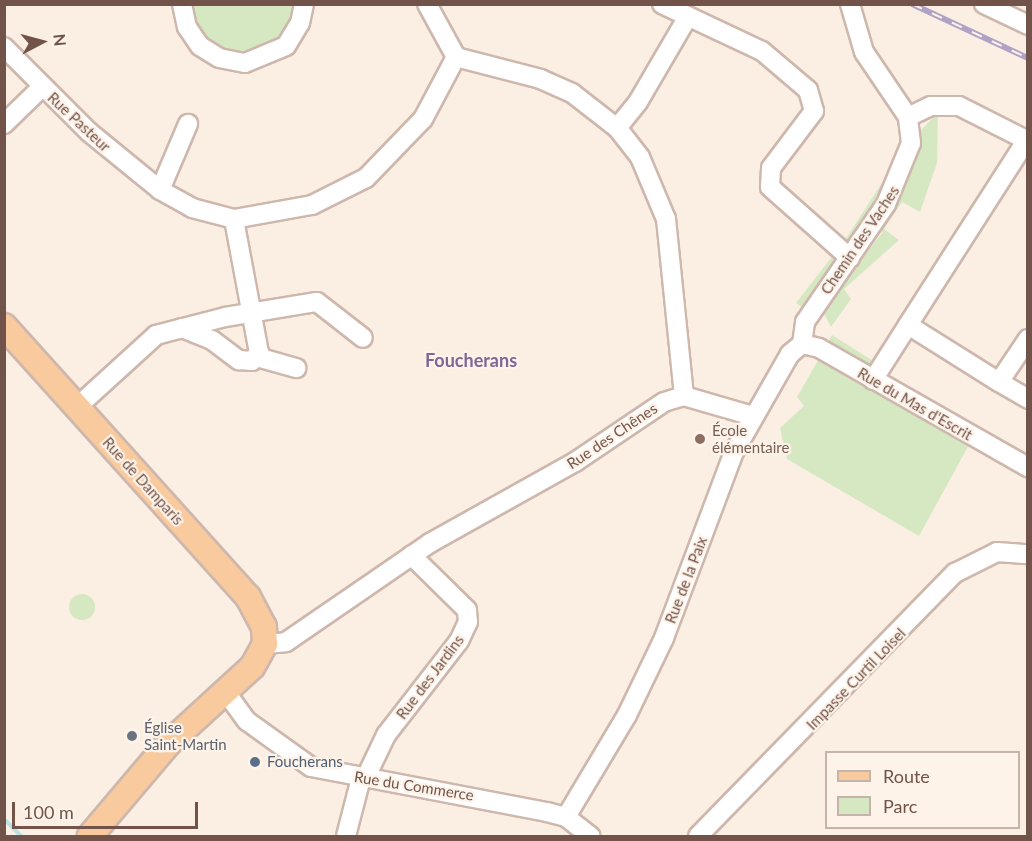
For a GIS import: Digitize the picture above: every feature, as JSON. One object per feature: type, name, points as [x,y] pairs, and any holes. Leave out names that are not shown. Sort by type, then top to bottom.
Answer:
[{"type":"main road","name":"Rue de Damparis","points":[[4,326],[248,597],[264,627],[265,644]]},
{"type":"main road","points":[[90,837],[136,778],[252,667],[265,644]]},
{"type":"street","points":[[182,4],[187,27],[200,46],[219,58],[245,63],[286,46],[300,23],[304,4]]},
{"type":"street","points":[[427,4],[456,57],[555,85],[617,128],[648,169],[666,219],[684,396],[753,416]]},
{"type":"street","points":[[662,4],[687,18],[762,51],[808,90],[814,111],[771,168],[770,187],[850,258]]},
{"type":"street","points":[[850,4],[864,52],[908,117],[932,106],[958,106],[1027,141],[873,380]]},
{"type":"street","points":[[984,4],[1028,25]]},
{"type":"street","points":[[617,128],[638,102],[687,18]]},
{"type":"street","name":"Rue Pasteur","points":[[4,47],[42,87],[160,190],[192,208],[234,219],[312,205],[366,178],[411,135],[456,57]]},
{"type":"street","points":[[4,124],[42,87]]},
{"type":"street","name":"Chemin des Vaches","points":[[802,344],[805,322],[850,258],[905,168],[912,132],[908,117]]},
{"type":"street","points":[[160,190],[188,124]]},
{"type":"street","points":[[234,219],[249,312],[259,338],[257,357]]},
{"type":"street","points":[[77,407],[146,342],[182,328],[249,312],[317,302],[363,338]]},
{"type":"street","points":[[908,325],[1028,399]]},
{"type":"street","points":[[182,328],[212,340],[239,360],[257,357],[296,368]]},
{"type":"street","points":[[999,382],[1028,339]]},
{"type":"street","name":"Rue du Mas d'Escrit","points":[[802,344],[873,380],[1028,466]]},
{"type":"street","name":"Rue de la Paix","points":[[566,817],[627,715],[664,638],[734,452],[793,349],[802,344]]},
{"type":"street","name":"Rue des Chênes","points":[[265,644],[286,642],[411,555],[576,462],[664,402],[684,396]]},
{"type":"street","name":"Impasse Curtil Loisel","points":[[698,837],[955,573],[996,552],[1028,554]]},
{"type":"street","name":"Rue des Jardins","points":[[346,837],[363,779],[386,735],[459,641],[468,622],[467,610],[411,555]]},
{"type":"street","name":"Rue du Commerce","points":[[225,691],[247,722],[303,764],[363,779],[462,792],[566,817],[590,837]]},
{"type":"green space","points":[[186,5],[299,5],[283,42],[243,59],[203,42]]},
{"type":"green space","points":[[938,113],[937,163],[920,212],[902,202],[884,229],[899,240],[844,289],[851,299],[831,327],[822,310],[882,233],[880,226],[913,167],[921,130]]},
{"type":"green space","points":[[902,134],[906,135],[901,163],[852,246],[843,243],[891,169]]},
{"type":"green space","points":[[834,254],[838,260],[803,308],[796,303]]},
{"type":"green space","points":[[832,335],[875,362],[871,368],[827,343]]},
{"type":"green space","points":[[820,357],[970,443],[919,536],[787,459],[780,428],[804,406],[797,397]]},
{"type":"green space","points":[[82,594],[91,598],[95,607],[91,616],[82,620],[73,616],[69,607],[73,598]]},
{"type":"waterway","points":[[4,819],[21,836]]},
{"type":"railway","points":[[912,4],[1028,58]]},
{"type":"place","name":"École élémentaire","points":[[700,439]]},
{"type":"place","name":"Église Saint-Martin","points":[[132,736]]},
{"type":"place","name":"Foucherans","points":[[255,762]]},
{"type":"district","name":"Foucherans","points":[[471,360]]}]
